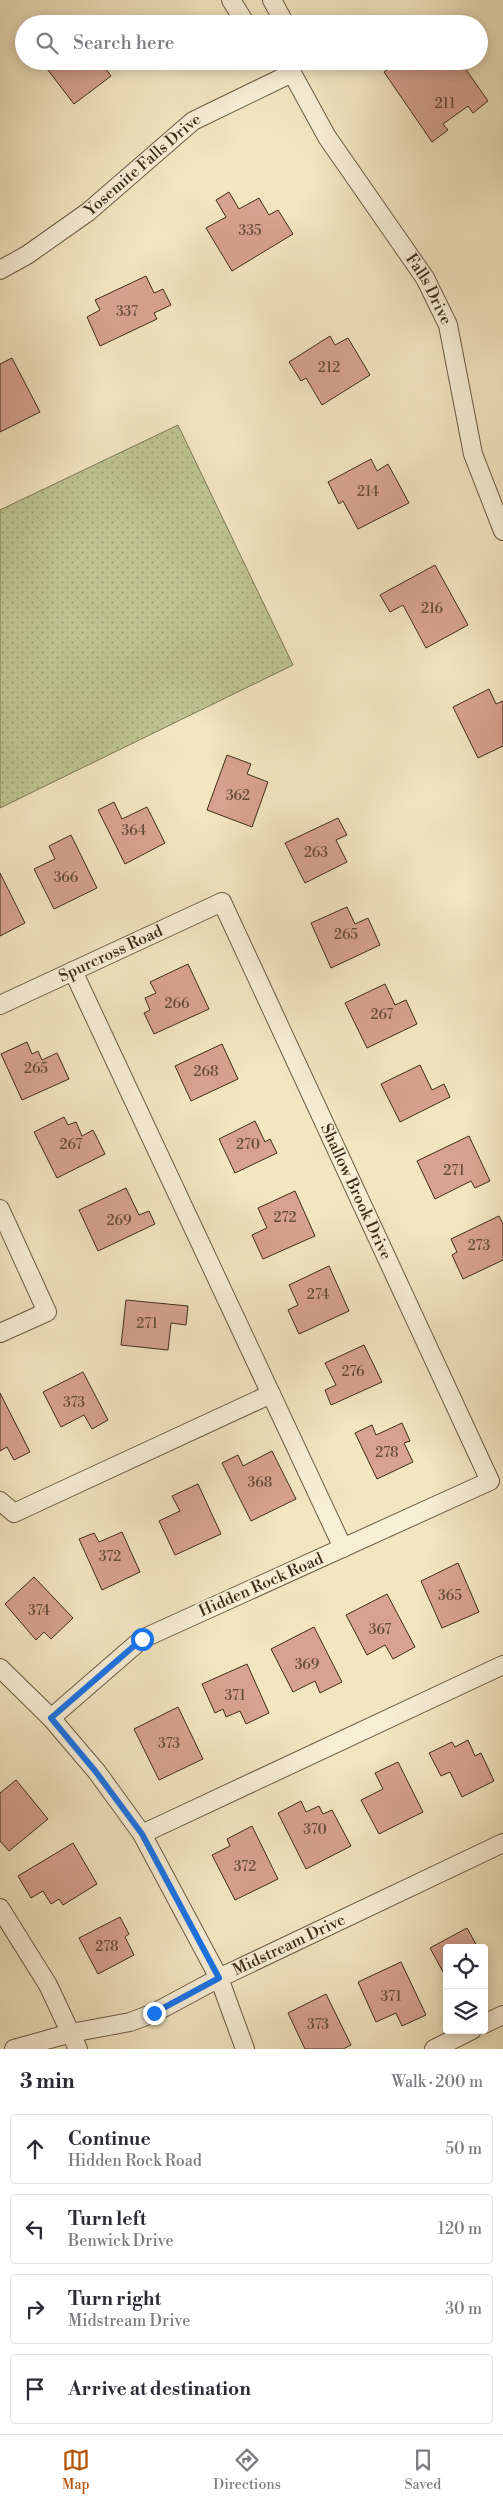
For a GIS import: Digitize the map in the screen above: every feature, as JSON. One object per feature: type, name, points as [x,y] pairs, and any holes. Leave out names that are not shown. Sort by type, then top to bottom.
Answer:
[{"type":"street","points":[[231,0],[240,15]]},
{"type":"street","points":[[272,0],[280,15]]},
{"type":"street","name":"Yosemite Falls Drive","points":[[0,270],[27,255],[88,212],[193,121],[280,70]]},
{"type":"street","name":"Falls Drive","points":[[291,70],[328,136],[425,278],[448,325],[473,454],[503,531]]},
{"type":"street","name":"Spurcross Road","points":[[0,1005],[222,902]]},
{"type":"street","name":"Shallow Brook Drive","points":[[222,902],[490,1481]]},
{"type":"street","points":[[73,971],[343,1548]]},
{"type":"street","points":[[0,1209],[47,1312],[0,1333]]},
{"type":"street","points":[[0,1501],[14,1513],[270,1394]]},
{"type":"street","name":"Hidden Rock Road","points":[[51,1718],[142,1639],[490,1481]]},
{"type":"street","points":[[142,1834],[503,1665]]},
{"type":"street","points":[[0,1668],[51,1718],[96,1772],[142,1834],[219,1978],[244,2049]]},
{"type":"street","name":"Midstream Drive","points":[[14,2049],[74,2041],[154,2013],[219,1978],[503,1843]]},
{"type":"street","points":[[0,1908],[48,1986],[74,2041]]},
{"type":"street","points":[[488,2022],[503,2015]]},
{"type":"street","points":[[434,2049],[464,2034]]},
{"type":"green space","points":[[178,425],[293,665],[0,808],[0,510]]},
{"type":"building","points":[[48,70],[107,70],[111,76],[74,104]]},
{"type":"building","points":[[387,70],[466,70],[488,101],[473,113],[468,106],[443,124],[448,130],[432,142],[384,72]]},
{"type":"building","points":[[229,192],[239,209],[259,198],[269,215],[278,210],[293,234],[232,271],[206,228],[226,217],[216,200]]},
{"type":"building","points":[[146,276],[154,293],[163,289],[171,305],[154,313],[157,319],[100,346],[87,317],[100,310],[95,300]]},
{"type":"building","points":[[330,336],[335,345],[348,338],[370,375],[322,405],[306,378],[301,381],[289,362]]},
{"type":"building","points":[[12,358],[40,412],[0,432],[0,364]]},
{"type":"building","points":[[371,459],[377,471],[388,464],[409,503],[358,529],[343,501],[339,504],[328,482]]},
{"type":"building","points":[[435,565],[468,625],[426,648],[403,605],[390,612],[380,595]]},
{"type":"building","points":[[489,689],[496,704],[503,701],[503,746],[478,758],[453,707]]},
{"type":"building","points":[[227,755],[251,764],[247,774],[268,782],[252,827],[207,810]]},
{"type":"building","points":[[114,802],[122,819],[147,807],[165,843],[125,864],[98,810]]},
{"type":"building","points":[[338,818],[347,835],[336,840],[347,862],[305,883],[285,843]]},
{"type":"building","points":[[71,835],[97,888],[54,909],[34,869],[55,859],[49,846]]},
{"type":"building","points":[[0,873],[25,923],[0,936]]},
{"type":"building","points":[[347,907],[355,924],[368,918],[380,945],[331,968],[311,923]]},
{"type":"building","points":[[188,964],[209,1009],[154,1034],[144,1013],[150,1010],[145,998],[156,993],[150,982]]},
{"type":"building","points":[[385,984],[395,1005],[406,1000],[417,1024],[367,1048],[345,1003]]},
{"type":"building","points":[[27,1042],[32,1054],[38,1051],[42,1060],[57,1053],[69,1079],[22,1100],[1,1054]]},
{"type":"building","points":[[222,1044],[238,1079],[191,1101],[175,1066]]},
{"type":"building","points":[[420,1065],[432,1090],[444,1084],[450,1097],[400,1122],[381,1084]]},
{"type":"building","points":[[64,1117],[68,1125],[76,1122],[82,1136],[93,1130],[105,1154],[57,1178],[34,1132]]},
{"type":"building","points":[[255,1121],[265,1142],[270,1139],[277,1153],[235,1173],[219,1139]]},
{"type":"building","points":[[469,1136],[490,1181],[475,1188],[471,1181],[435,1199],[417,1161]]},
{"type":"building","points":[[126,1188],[139,1215],[149,1211],[155,1224],[98,1251],[79,1210]]},
{"type":"building","points":[[295,1191],[315,1236],[263,1259],[252,1235],[267,1228],[258,1208]]},
{"type":"building","points":[[499,1216],[503,1224],[503,1260],[463,1279],[452,1255],[457,1252],[451,1239]]},
{"type":"building","points":[[329,1266],[349,1311],[299,1334],[288,1310],[298,1305],[289,1285]]},
{"type":"building","points":[[126,1300],[188,1306],[186,1325],[171,1323],[168,1350],[121,1345]]},
{"type":"building","points":[[364,1345],[382,1382],[331,1405],[325,1390],[336,1385],[325,1363]]},
{"type":"building","points":[[83,1372],[108,1420],[92,1429],[84,1415],[61,1427],[43,1392]]},
{"type":"building","points":[[0,1393],[30,1452],[14,1460],[7,1447],[0,1451]]},
{"type":"building","points":[[402,1423],[410,1441],[404,1443],[413,1462],[377,1479],[355,1433],[372,1425],[376,1435]]},
{"type":"building","points":[[272,1451],[296,1499],[251,1521],[222,1463],[238,1455],[243,1466]]},
{"type":"building","points":[[198,1484],[221,1534],[175,1555],[159,1521],[180,1511],[172,1496]]},
{"type":"building","points":[[122,1532],[140,1572],[102,1590],[79,1539],[94,1533],[99,1542]]},
{"type":"building","points":[[458,1563],[479,1612],[442,1628],[421,1581]]},
{"type":"building","points":[[34,1577],[73,1618],[51,1639],[44,1632],[36,1640],[5,1604]]},
{"type":"building","points":[[387,1594],[415,1647],[393,1659],[385,1645],[367,1655],[346,1615]]},
{"type":"building","points":[[314,1627],[342,1682],[320,1693],[315,1681],[293,1692],[271,1649]]},
{"type":"building","points":[[247,1664],[269,1713],[246,1724],[240,1711],[226,1717],[223,1709],[215,1713],[202,1684]]},
{"type":"building","points":[[178,1707],[203,1759],[159,1780],[134,1729]]},
{"type":"building","points":[[468,1740],[475,1756],[481,1753],[494,1781],[462,1797],[450,1772],[441,1776],[429,1753],[452,1742],[455,1747]]},
{"type":"building","points":[[398,1762],[423,1812],[379,1834],[361,1800],[383,1789],[375,1773]]},
{"type":"building","points":[[16,1780],[48,1819],[9,1851],[0,1841],[0,1793]]},
{"type":"building","points":[[301,1801],[306,1812],[319,1806],[323,1814],[332,1810],[351,1846],[306,1869],[278,1813]]},
{"type":"building","points":[[252,1826],[278,1879],[235,1900],[212,1855],[230,1846],[227,1839]]},
{"type":"building","points":[[73,1843],[97,1884],[63,1905],[59,1899],[51,1904],[43,1891],[31,1898],[18,1876]]},
{"type":"building","points":[[120,1917],[129,1934],[125,1937],[134,1955],[98,1974],[79,1938]]},
{"type":"building","points":[[467,1928],[476,1944],[443,1944],[443,1972],[430,1948]]},
{"type":"building","points":[[401,1962],[426,2015],[402,2026],[396,2013],[376,2022],[358,1982]]},
{"type":"building","points":[[326,1994],[351,2045],[343,2049],[305,2049],[288,2013]]},
{"type":"route","points":[[142,1639],[51,1718],[96,1772],[142,1834],[219,1978],[154,2013]]}]
